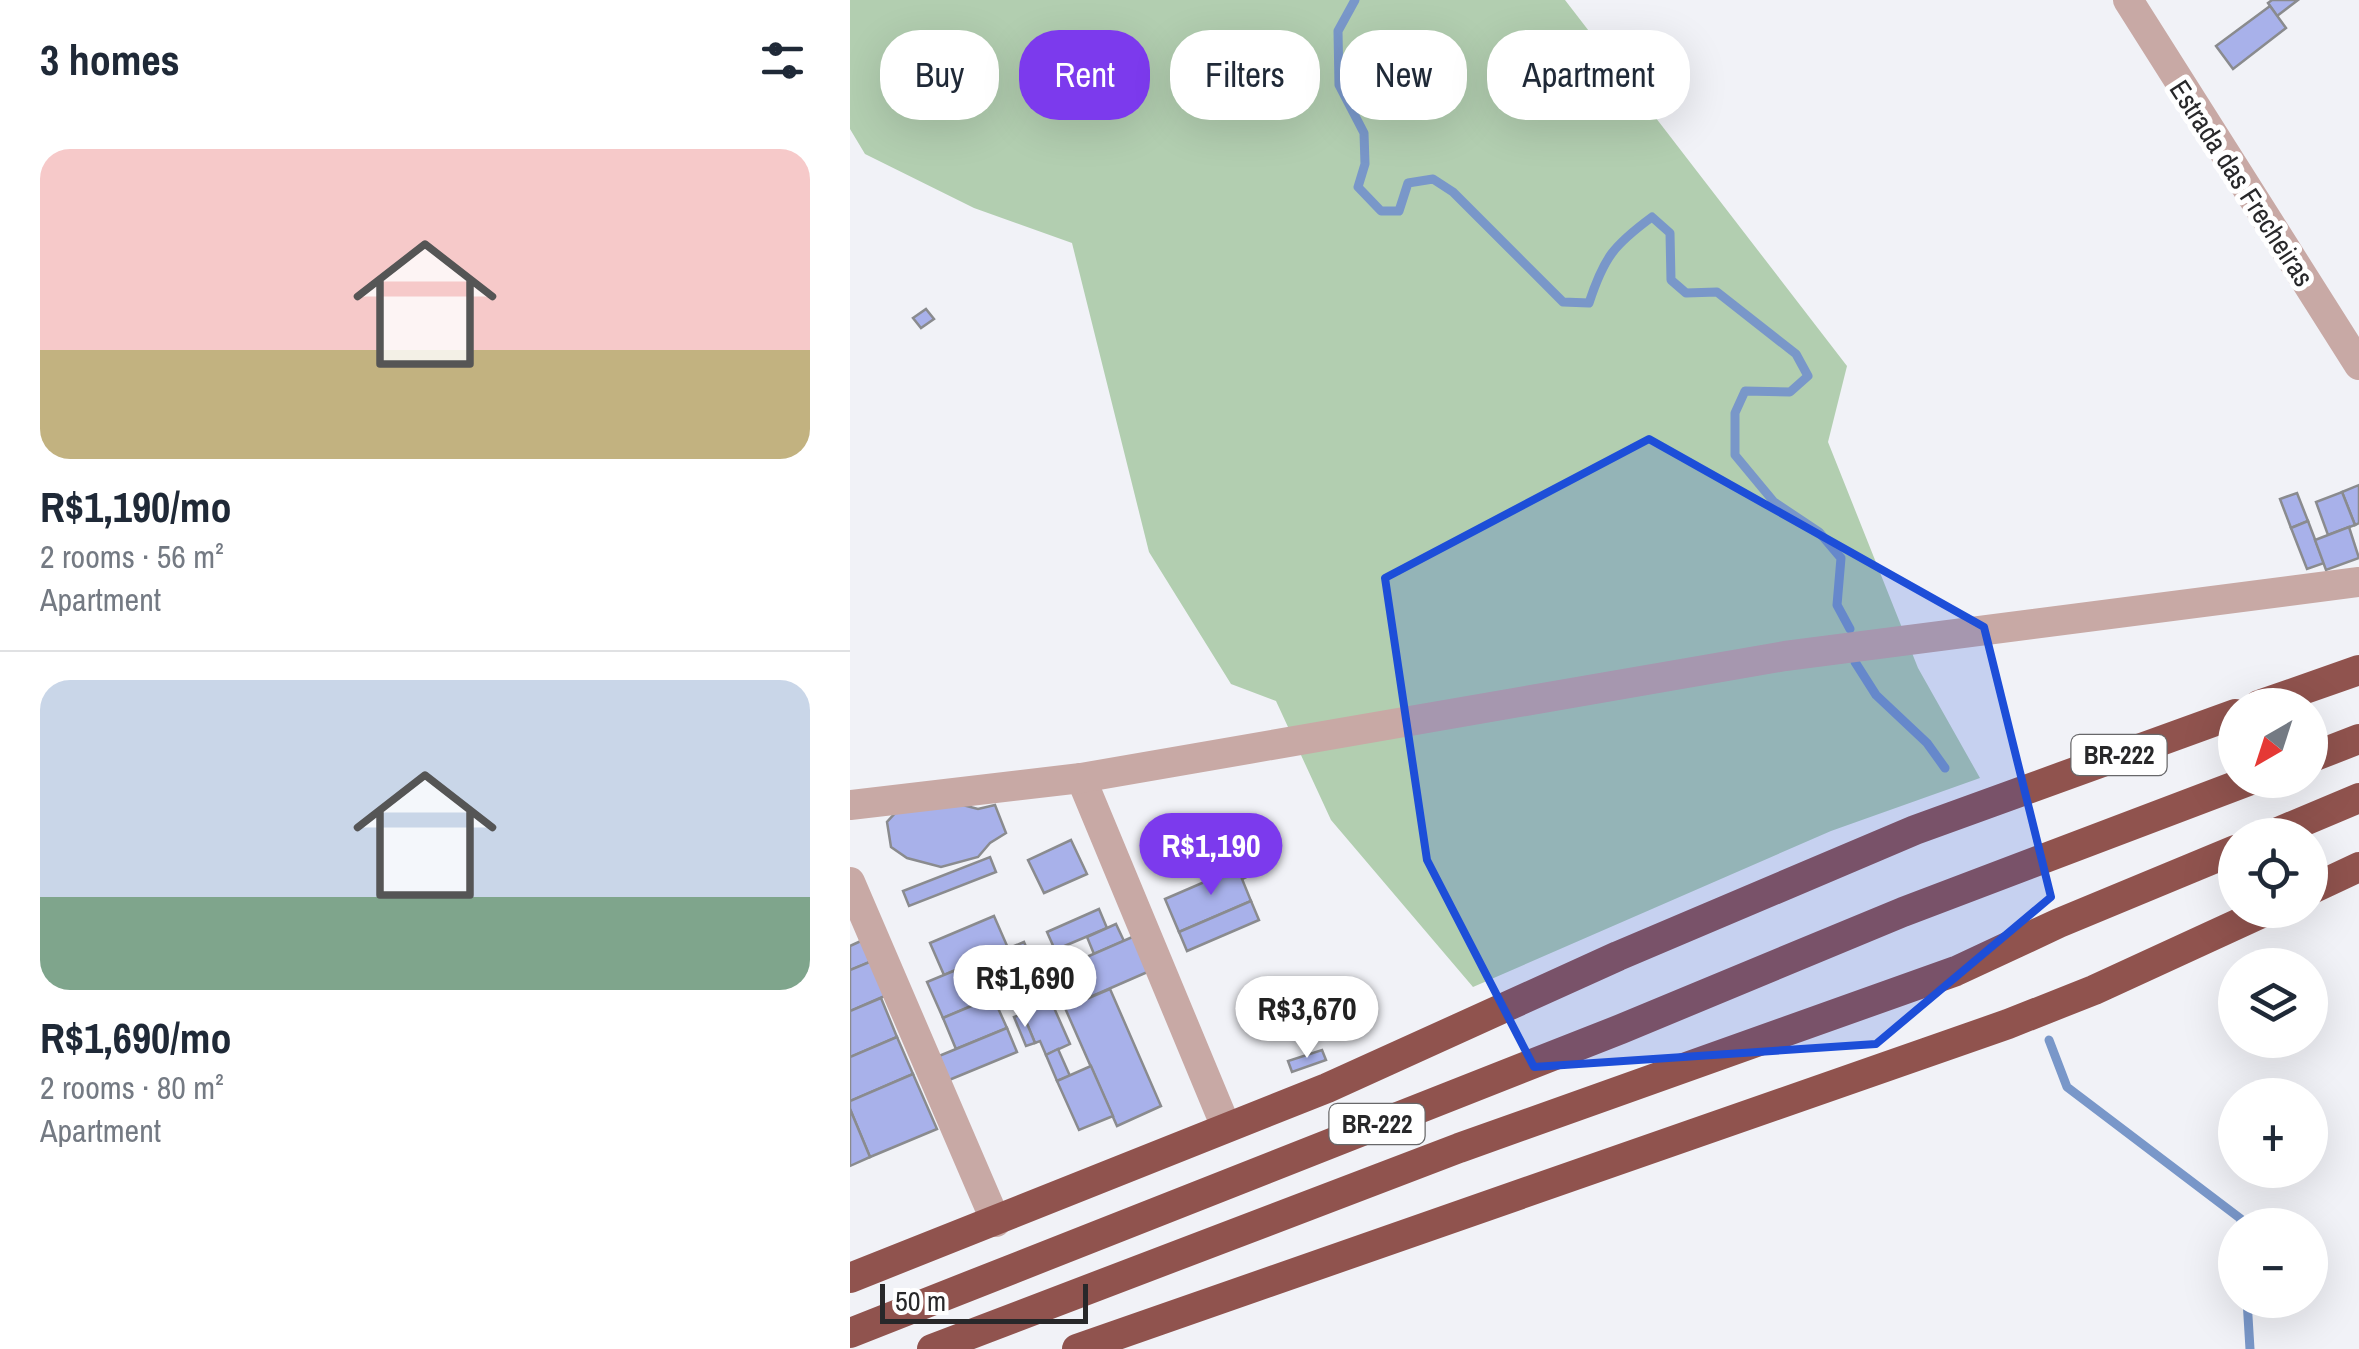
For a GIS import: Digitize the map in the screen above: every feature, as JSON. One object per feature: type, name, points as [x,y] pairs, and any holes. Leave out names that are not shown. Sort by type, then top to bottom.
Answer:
[{"type":"highway","points":[[2308,688],[2359,670]]},
{"type":"highway","name":"BR-222","points":[[850,1278],[1327,1088],[1618,956],[1915,830],[2218,720]]},
{"type":"highway","points":[[2328,751],[2359,739]]},
{"type":"highway","name":"BR-222","points":[[850,1333],[1621,1029],[1903,912],[2218,793]]},
{"type":"highway","points":[[2311,818],[2359,798]]},
{"type":"highway","points":[[932,1349],[1459,1148],[1956,971],[2218,857]]},
{"type":"highway","points":[[2328,882],[2359,867]]},
{"type":"highway","points":[[1077,1349],[1132,1339],[2008,1024],[2094,990],[2229,928]]},
{"type":"street","name":"Estrada das Frecheiras","points":[[2128,0],[2359,365]]},
{"type":"street","points":[[850,805],[1081,778],[1785,656],[2359,582]]},
{"type":"street","points":[[1081,778],[1226,1127]]},
{"type":"street","points":[[850,882],[996,1222]]},
{"type":"highlighted area","points":[[1649,439],[1984,627],[2051,897],[1876,1044],[1534,1067],[1427,860],[1385,578]]},
{"type":"green space","points":[[850,0],[1565,0],[1588,30],[1487,30],[1487,120],[1657,120],[1847,366],[1828,442],[1918,668],[1980,778],[1831,831],[1473,987],[1331,820],[1276,701],[1231,684],[1149,552],[1072,243],[974,208],[865,154],[850,129]]},
{"type":"building","points":[[2298,0],[2277,16],[2268,3]]},
{"type":"building","points":[[2270,6],[2286,28],[2233,69],[2216,46]]},
{"type":"building","points":[[926,309],[934,319],[921,328],[913,318]]},
{"type":"building","points":[[2359,485],[2359,523],[2355,525],[2342,492]]},
{"type":"building","points":[[2342,492],[2355,525],[2328,535],[2316,502]]},
{"type":"building","points":[[2297,493],[2308,521],[2291,528],[2280,499]]},
{"type":"building","points":[[2308,521],[2324,563],[2307,569],[2291,528]]},
{"type":"building","points":[[2349,527],[2359,558],[2326,570],[2315,540]]},
{"type":"building","points":[[951,802],[978,809],[995,805],[1006,833],[978,857],[941,867],[907,858],[891,847],[887,822],[898,810]]},
{"type":"building","points":[[1071,840],[1087,874],[1044,893],[1028,860]]},
{"type":"building","points":[[990,857],[996,872],[909,906],[903,891]]},
{"type":"building","points":[[1253,861],[1257,872],[1242,879],[1251,901],[1179,932],[1165,899]]},
{"type":"building","points":[[1251,901],[1259,920],[1187,951],[1179,932]]},
{"type":"building","points":[[1099,909],[1107,928],[1055,950],[1047,932]]},
{"type":"building","points":[[994,916],[1008,948],[944,975],[930,943]]},
{"type":"building","points":[[1116,924],[1124,941],[1094,954],[1087,937]]},
{"type":"building","points":[[1137,935],[1152,970],[1081,1001],[1066,966]]},
{"type":"building","points":[[863,940],[872,961],[850,970],[850,946]]},
{"type":"building","points":[[1024,942],[1039,977],[943,1018],[927,982]]},
{"type":"building","points":[[872,961],[887,995],[850,1011],[850,970]]},
{"type":"building","points":[[1110,989],[1161,1106],[1117,1126],[1065,1008]]},
{"type":"building","points":[[993,997],[1007,1028],[956,1049],[943,1018]]},
{"type":"building","points":[[881,998],[897,1037],[850,1057],[850,1011]]},
{"type":"building","points":[[1051,1001],[1070,1044],[1046,1055],[1040,1041],[1035,1043],[1023,1014]]},
{"type":"building","points":[[1023,1014],[1035,1043],[1026,1046],[1014,1017]]},
{"type":"building","points":[[1007,1028],[1017,1052],[949,1080],[939,1056]]},
{"type":"building","points":[[897,1037],[913,1074],[850,1101],[850,1057]]},
{"type":"building","points":[[1058,1049],[1070,1076],[1057,1081],[1046,1055]]},
{"type":"building","points":[[1322,1050],[1326,1060],[1292,1072],[1288,1061]]},
{"type":"building","points":[[1091,1066],[1113,1116],[1079,1130],[1057,1081]]},
{"type":"building","points":[[913,1074],[937,1129],[870,1157],[850,1101]]},
{"type":"building","points":[[850,1109],[870,1157],[850,1166]]},
{"type":"waterway","points":[[1355,0],[1338,31],[1339,85],[1364,133],[1365,164],[1358,187],[1381,211],[1399,211],[1408,183],[1433,179],[1453,192],[1563,302],[1589,303],[1612,253],[1652,217],[1670,233],[1671,280],[1686,293],[1717,292],[1796,354],[1808,376],[1790,392],[1745,391],[1735,413],[1735,455],[1774,502],[1819,532],[1841,558],[1837,605],[1850,629]]},
{"type":"waterway","points":[[1855,662],[1876,695],[1927,743],[1945,768]]},
{"type":"waterway","points":[[2049,1040],[2067,1087],[2226,1208]]},
{"type":"waterway","points":[[2248,1318],[2250,1349]]}]
